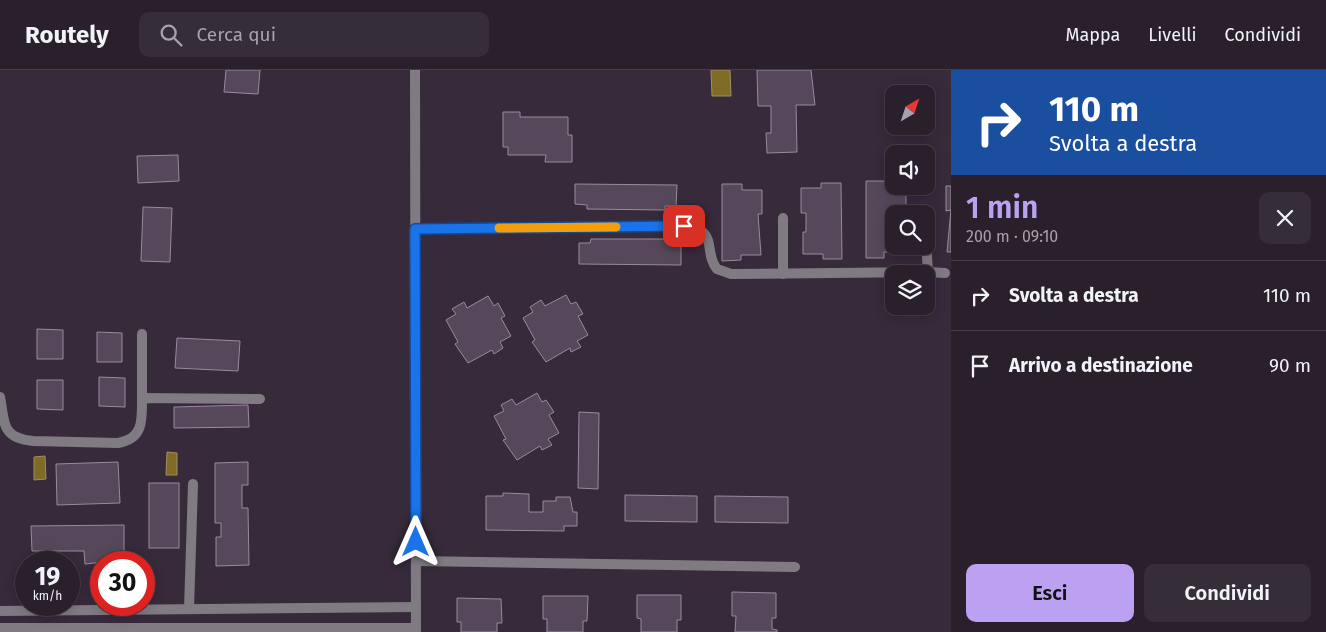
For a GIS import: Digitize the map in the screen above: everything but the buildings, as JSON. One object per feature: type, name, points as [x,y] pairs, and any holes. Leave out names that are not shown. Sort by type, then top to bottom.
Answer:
[{"type":"street","points":[[0,628],[416,630],[415,70]]},
{"type":"street","points":[[782,218],[783,274]]},
{"type":"street","points":[[415,229],[688,226],[701,231],[708,238],[711,260],[721,272],[783,274],[885,273]]},
{"type":"street","points":[[935,272],[945,273]]},
{"type":"street","points":[[0,397],[3,422],[10,432],[20,439],[118,443],[131,439],[139,430],[142,418],[142,334]]},
{"type":"street","points":[[142,398],[260,399]]},
{"type":"street","points":[[188,609],[193,484]]},
{"type":"street","points":[[416,561],[795,567]]},
{"type":"street","points":[[0,611],[416,608]]},
{"type":"shaded area","points":[[711,70],[730,70],[731,96],[712,96]]},
{"type":"shaded area","points":[[167,452],[177,453],[177,475],[166,475]]},
{"type":"shaded area","points":[[45,456],[46,479],[34,480],[34,457]]},
{"type":"slow traffic","points":[[499,228],[616,227]]},
{"type":"route","points":[[416,542],[415,229],[684,226]]}]
